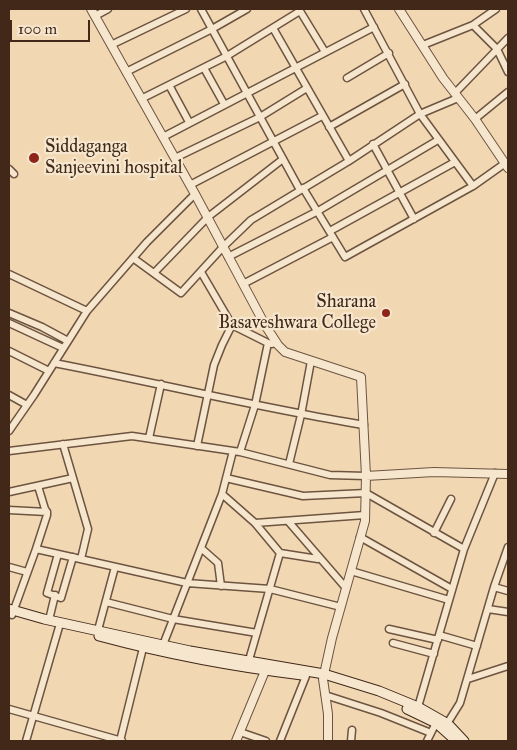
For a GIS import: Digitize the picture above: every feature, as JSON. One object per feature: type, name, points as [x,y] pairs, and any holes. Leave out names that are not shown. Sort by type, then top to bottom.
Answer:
[{"type":"main road","points":[[11,612],[49,620],[59,625],[98,630],[163,645],[249,660],[379,691],[418,706],[464,741]]},
{"type":"main road","points":[[11,612],[143,648],[265,671],[323,677],[405,708],[442,726],[456,741]]},
{"type":"street","points":[[108,9],[93,12],[196,194],[265,325],[278,345],[285,352],[361,377],[366,476],[365,515],[323,677],[328,714],[328,741]]},
{"type":"street","points":[[111,44],[186,9]]},
{"type":"street","points":[[201,9],[283,159],[346,257],[506,166],[475,119],[443,78],[399,9]]},
{"type":"street","points":[[126,72],[212,29],[247,9]]},
{"type":"street","points":[[364,9],[420,114],[473,186]]},
{"type":"street","points":[[422,45],[473,25],[496,9]]},
{"type":"street","points":[[141,99],[227,56],[303,10],[325,52]]},
{"type":"street","points":[[473,25],[498,49],[508,72]]},
{"type":"street","points":[[163,137],[374,26]]},
{"type":"street","points":[[273,28],[349,161]]},
{"type":"street","points":[[133,258],[182,293],[223,247],[252,220],[349,161],[420,114],[457,96],[508,38]]},
{"type":"street","points":[[347,78],[389,53]]},
{"type":"street","points":[[204,68],[224,104]]},
{"type":"street","points":[[329,126],[405,84]]},
{"type":"street","points":[[169,85],[189,122]]},
{"type":"street","points":[[175,158],[260,117],[307,88]]},
{"type":"street","points":[[475,119],[508,92]]},
{"type":"street","points":[[190,185],[322,116]]},
{"type":"street","points":[[228,256],[318,211],[438,140]]},
{"type":"street","points":[[373,144],[414,219]]},
{"type":"street","points":[[154,273],[208,217],[283,159]]},
{"type":"street","points":[[243,284],[455,162]]},
{"type":"street","points":[[9,169],[14,174]]},
{"type":"street","points":[[9,431],[87,311],[133,258],[196,194]]},
{"type":"street","points":[[201,272],[232,325],[268,344],[278,345]]},
{"type":"street","points":[[9,274],[87,311]]},
{"type":"street","points":[[9,313],[42,327],[68,341]]},
{"type":"street","points":[[9,323],[63,348]]},
{"type":"street","points":[[197,446],[214,365],[232,325]]},
{"type":"street","points":[[240,452],[255,405],[268,344]]},
{"type":"street","points":[[9,351],[49,371]]},
{"type":"street","points":[[289,464],[311,362]]},
{"type":"street","points":[[54,363],[301,415],[364,425]]},
{"type":"street","points":[[149,438],[161,384]]},
{"type":"street","points":[[9,395],[27,405]]},
{"type":"street","points":[[9,450],[132,436],[240,452],[330,475],[366,476],[434,472],[508,474]]},
{"type":"street","points":[[63,444],[88,529],[81,559]]},
{"type":"street","points":[[163,645],[222,494],[232,451]]},
{"type":"street","points":[[418,706],[464,549],[495,473]]},
{"type":"street","points":[[9,492],[73,478]]},
{"type":"street","points":[[226,478],[303,496],[366,493],[464,549]]},
{"type":"street","points":[[11,612],[47,516],[38,486]]},
{"type":"street","points":[[222,494],[255,523],[280,553],[318,559]]},
{"type":"street","points":[[434,533],[451,499]]},
{"type":"street","points":[[10,512],[47,512]]},
{"type":"street","points":[[255,523],[365,515]]},
{"type":"street","points":[[288,521],[318,559],[346,588]]},
{"type":"street","points":[[360,536],[452,589]]},
{"type":"street","points":[[427,741],[431,733],[442,726],[460,703],[494,587],[508,547]]},
{"type":"street","points":[[201,548],[218,563],[221,586]]},
{"type":"street","points":[[36,549],[187,583],[270,589],[341,607]]},
{"type":"street","points":[[249,660],[280,553]]},
{"type":"street","points":[[58,554],[48,593],[61,598],[73,557]]},
{"type":"street","points":[[9,567],[27,572]]},
{"type":"street","points":[[98,630],[115,567]]},
{"type":"street","points":[[351,571],[449,600]]},
{"type":"street","points":[[494,587],[508,591]]},
{"type":"street","points":[[49,620],[55,596]]},
{"type":"street","points":[[106,602],[173,618],[257,633]]},
{"type":"street","points":[[488,609],[508,612]]},
{"type":"street","points":[[26,741],[35,716],[59,625]]},
{"type":"street","points":[[389,629],[477,646]]},
{"type":"street","points":[[393,643],[434,654]]},
{"type":"street","points":[[9,709],[121,741],[143,648]]},
{"type":"street","points":[[468,679],[508,666]]},
{"type":"street","points":[[236,741],[265,671]]},
{"type":"street","points":[[280,741],[306,676]]},
{"type":"street","points":[[325,695],[381,713],[431,733]]},
{"type":"street","points":[[351,741],[352,730]]},
{"type":"street","points":[[240,732],[266,741]]},
{"type":"place","name":"Siddaganga Sanjeevini hospital","points":[[34,158]]},
{"type":"place","name":"Sharana Basaveshwara College","points":[[386,313]]}]
